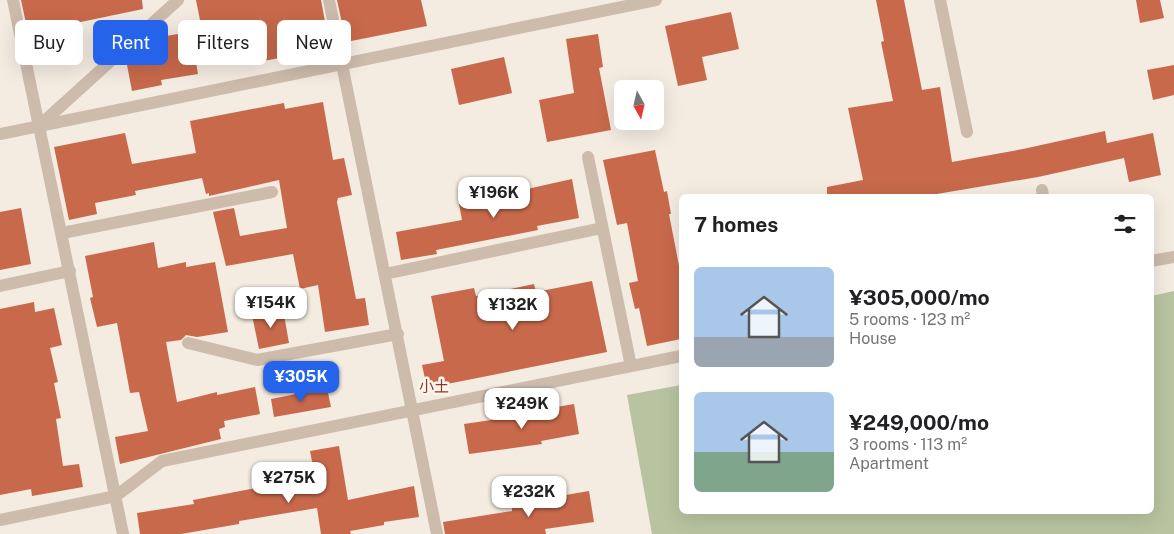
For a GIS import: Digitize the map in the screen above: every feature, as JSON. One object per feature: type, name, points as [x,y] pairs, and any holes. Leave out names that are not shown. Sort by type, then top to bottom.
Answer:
[{"type":"street","points":[[13,0],[124,534]]},
{"type":"street","points":[[40,125],[178,0]]},
{"type":"street","points":[[329,0],[333,20]]},
{"type":"street","points":[[351,62],[656,0]]},
{"type":"street","points":[[940,0],[967,132]]},
{"type":"street","points":[[0,134],[338,65]]},
{"type":"street","points":[[343,65],[437,534]]},
{"type":"street","points":[[588,158],[631,366]]},
{"type":"street","points":[[62,233],[272,192]]},
{"type":"street","points":[[386,274],[602,228]]},
{"type":"street","points":[[1154,260],[1174,257]]},
{"type":"street","points":[[0,286],[70,271]]},
{"type":"street","points":[[188,343],[257,360],[398,334]]},
{"type":"street","points":[[0,520],[116,496],[162,461],[679,356]]},
{"type":"green space","points":[[1174,291],[1174,534],[652,534],[627,395],[679,385],[679,514],[1154,514],[1154,295]]},
{"type":"building","points":[[21,0],[142,0],[143,9],[83,22],[83,20],[25,20]]},
{"type":"building","points":[[196,0],[321,0],[325,20],[277,20],[277,59],[267,60],[267,20],[200,20]]},
{"type":"building","points":[[337,0],[421,0],[427,26],[351,41],[351,20],[341,20]]},
{"type":"building","points":[[876,0],[904,0],[922,90],[940,87],[952,162],[1105,131],[1107,143],[1153,133],[1161,175],[1129,182],[1124,158],[1038,177],[937,194],[827,194],[827,187],[863,180],[848,108],[893,101],[881,42],[884,41]]},
{"type":"building","points":[[1136,0],[1160,0],[1164,18],[1140,23]]},
{"type":"building","points":[[731,12],[739,49],[702,57],[707,80],[678,86],[665,26]]},
{"type":"building","points":[[178,34],[178,65],[196,65],[198,74],[161,80],[162,85],[132,91],[127,65],[168,65],[168,36]]},
{"type":"building","points":[[598,34],[603,67],[599,68],[611,130],[547,142],[539,100],[574,93],[566,39]]},
{"type":"building","points":[[504,57],[512,93],[459,105],[451,69]]},
{"type":"building","points":[[1174,65],[1174,95],[1153,100],[1147,70]]},
{"type":"building","points":[[323,102],[333,160],[344,158],[352,195],[338,198],[337,202],[356,299],[365,298],[369,325],[325,332],[318,285],[300,289],[293,254],[226,266],[213,212],[234,208],[240,236],[287,228],[279,180],[209,196],[209,193],[206,194],[202,178],[135,191],[136,195],[95,203],[97,214],[69,220],[54,147],[125,133],[132,164],[196,153],[190,121],[284,103],[285,109]]},
{"type":"building","points":[[655,150],[664,192],[667,191],[671,214],[669,214],[679,266],[679,339],[647,346],[639,308],[635,309],[629,283],[638,281],[627,223],[617,225],[603,160]]},
{"type":"building","points":[[572,179],[579,218],[537,226],[538,230],[436,250],[437,254],[401,260],[396,232],[462,220],[459,204]]},
{"type":"building","points":[[21,208],[31,264],[0,270],[0,212]]},
{"type":"building","points":[[154,242],[158,268],[186,262],[186,267],[215,262],[228,332],[197,337],[186,335],[181,340],[166,342],[177,402],[217,392],[217,395],[255,387],[260,414],[224,421],[225,427],[219,429],[221,439],[120,464],[115,437],[148,431],[139,392],[130,393],[117,323],[97,327],[90,298],[93,297],[85,256]]},
{"type":"building","points":[[592,281],[607,352],[427,388],[422,365],[444,361],[431,296],[474,288],[476,296],[534,284],[536,292]]},
{"type":"building","points":[[34,302],[35,312],[54,308],[62,345],[50,348],[58,382],[54,383],[61,418],[56,419],[63,466],[79,464],[83,487],[32,496],[31,489],[0,495],[0,309]]},
{"type":"building","points":[[283,309],[289,343],[259,349],[252,315]]},
{"type":"building","points":[[327,388],[331,407],[274,417],[271,399]]},
{"type":"building","points":[[574,404],[579,434],[541,441],[542,444],[469,454],[464,424],[546,412],[545,409]]},
{"type":"building","points":[[339,446],[348,500],[414,486],[419,517],[384,522],[384,525],[350,531],[351,534],[321,534],[317,508],[239,521],[239,524],[181,534],[140,534],[137,513],[194,504],[193,500],[315,477],[310,451]]},
{"type":"building","points":[[589,491],[594,522],[545,529],[546,534],[445,534],[443,522],[512,511],[512,507],[560,500],[560,496]]},
{"type":"district","name":"小土","points":[[434,386]]}]
